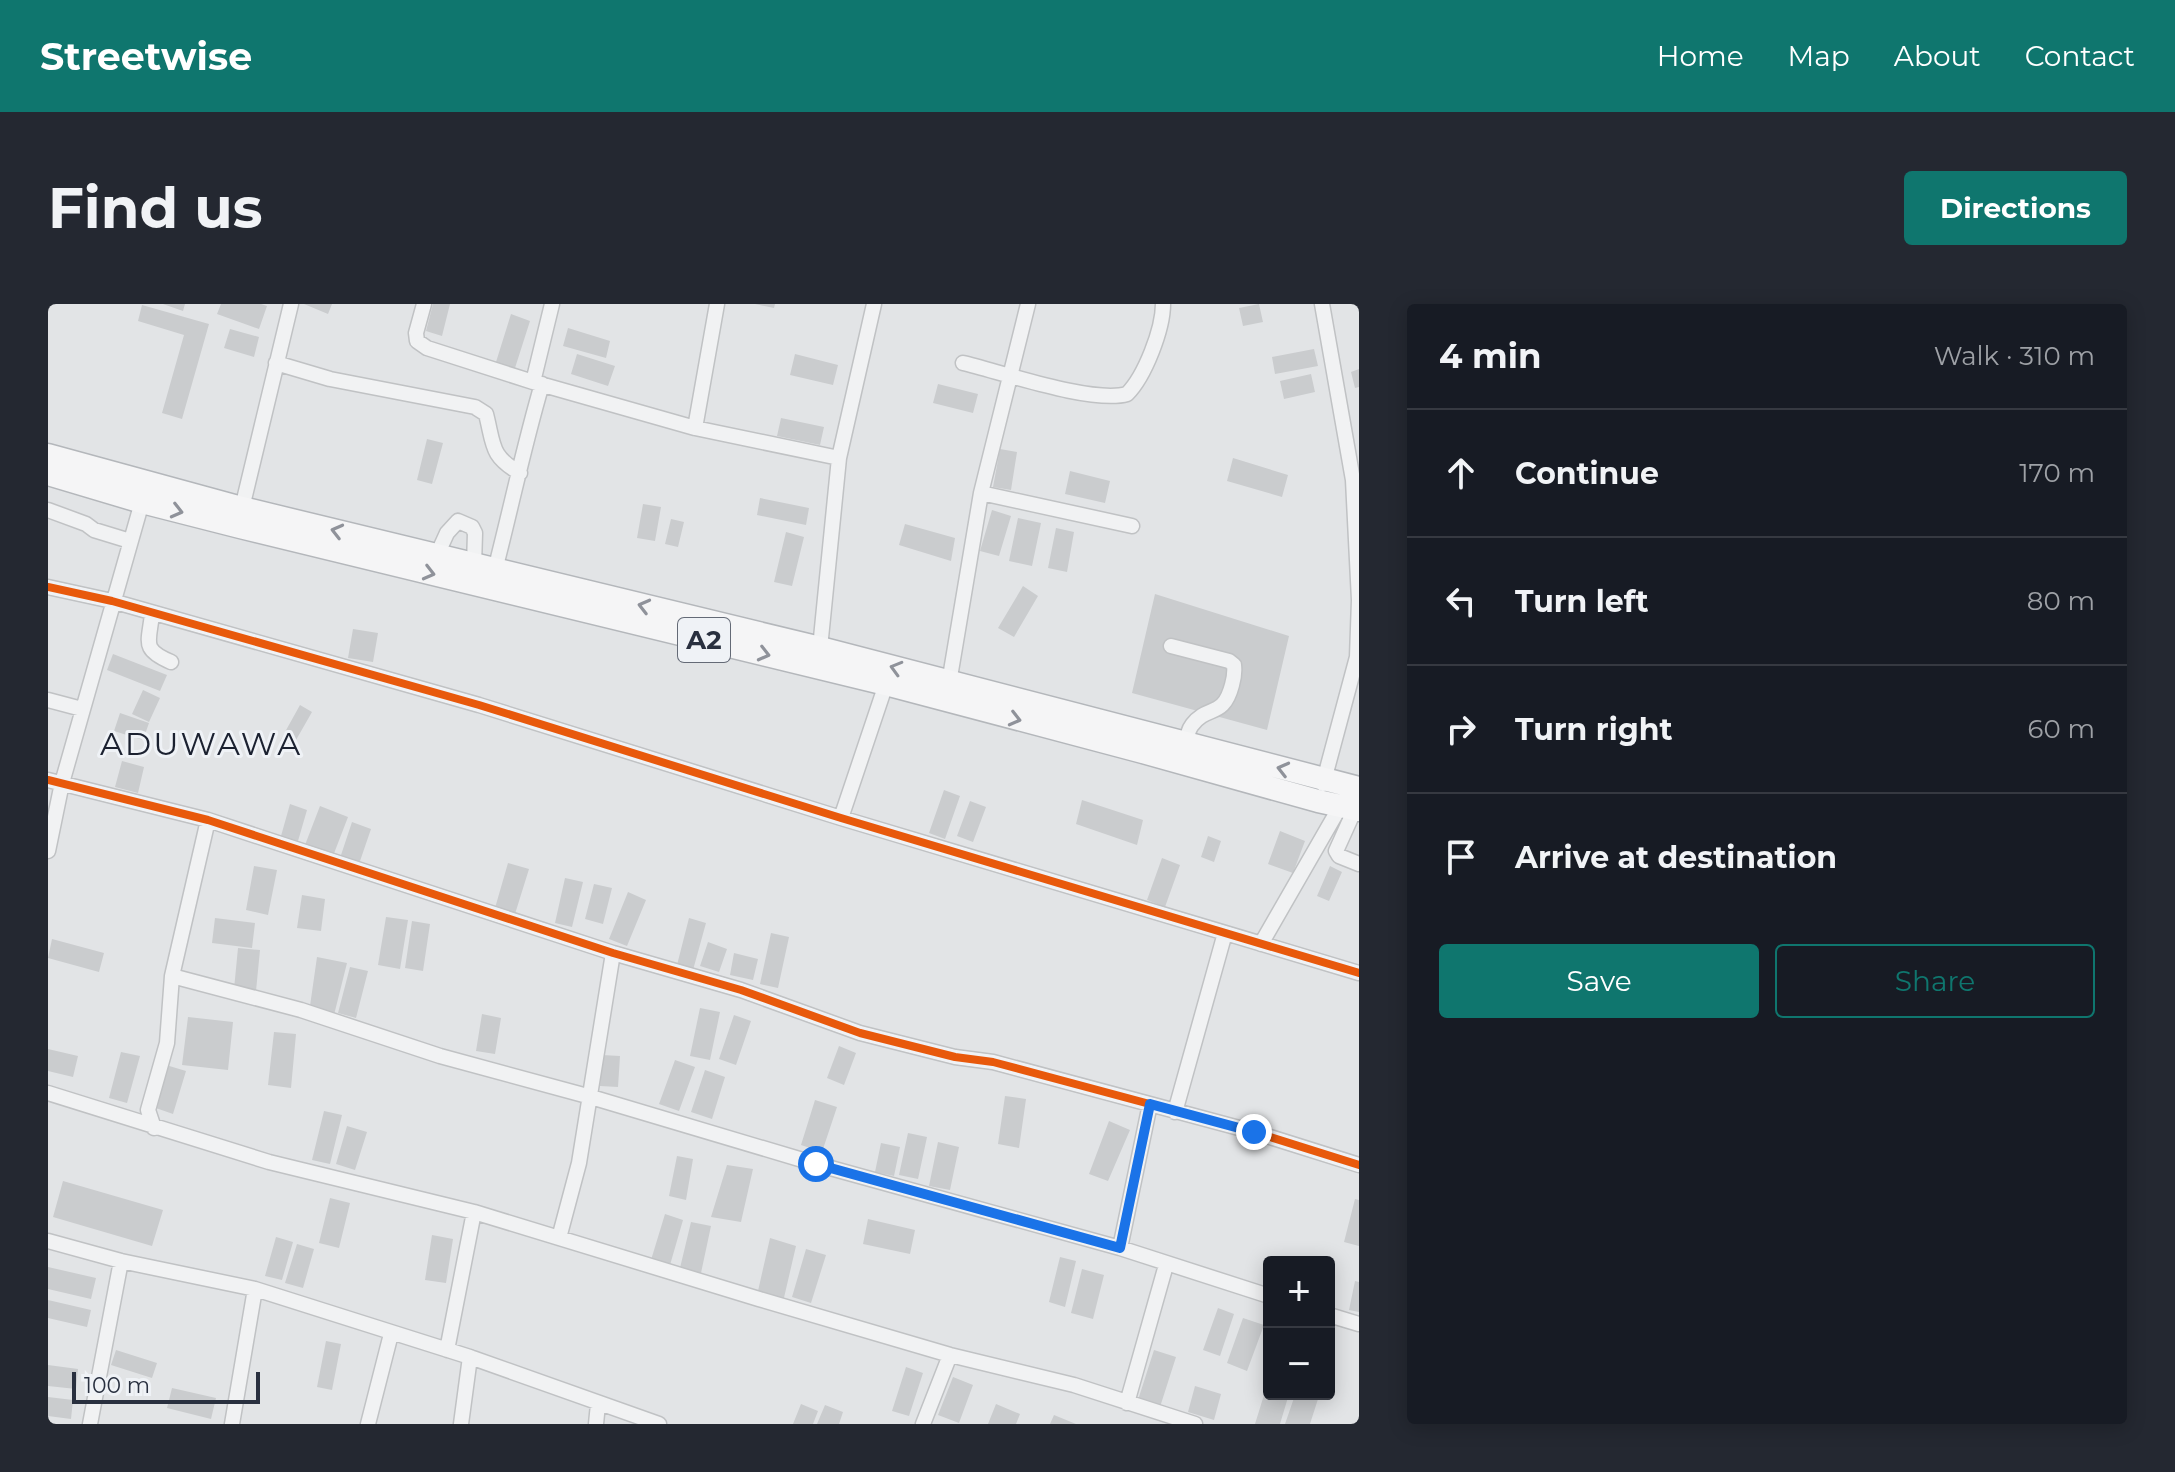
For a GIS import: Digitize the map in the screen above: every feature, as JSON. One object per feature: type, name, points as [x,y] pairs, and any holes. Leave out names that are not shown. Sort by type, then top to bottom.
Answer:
[{"type":"highway","name":"A2","points":[[48,455],[242,508],[820,648],[1325,779],[1354,803]]},
{"type":"highway","name":"A2","points":[[48,474],[142,502],[886,684],[1318,801],[1354,803]]},
{"type":"street","points":[[242,508],[291,304]]},
{"type":"street","points":[[424,304],[416,333],[421,345],[538,383],[695,428],[839,458]]},
{"type":"street","points":[[484,567],[520,473],[552,304]]},
{"type":"street","points":[[695,428],[717,304]]},
{"type":"street","points":[[820,648],[839,458],[874,304]]},
{"type":"street","points":[[949,683],[981,493],[1028,304]]},
{"type":"street","points":[[963,363],[1061,389],[1107,397],[1127,394],[1139,378],[1159,331],[1163,304]]},
{"type":"street","points":[[1318,801],[1358,658],[1359,600],[1356,480],[1322,304]]},
{"type":"street","points":[[276,363],[330,379],[475,407],[486,414],[492,446],[498,457],[520,473]]},
{"type":"street","points":[[981,493],[1132,526]]},
{"type":"street","points":[[48,851],[55,782],[82,709],[142,502]]},
{"type":"street","points":[[48,510],[94,530],[130,541]]},
{"type":"street","points":[[437,555],[447,533],[458,521],[472,527],[484,567]]},
{"type":"street","points":[[48,587],[112,601],[479,705],[841,818],[1359,973]]},
{"type":"street","points":[[152,614],[149,646],[155,655],[171,662]]},
{"type":"street","points":[[1171,646],[1234,665],[1235,672],[1224,705],[1190,727],[1186,744]]},
{"type":"street","points":[[841,818],[886,684]]},
{"type":"street","points":[[48,700],[82,709]]},
{"type":"street","points":[[55,782],[208,820],[613,953],[741,990],[860,1033],[955,1057],[993,1062],[1254,1132],[1359,1165]]},
{"type":"street","points":[[1354,803],[1336,851],[1339,856],[1359,864]]},
{"type":"street","points":[[1261,944],[1354,803]]},
{"type":"street","points":[[154,1128],[148,1110],[167,1043],[172,976],[208,820]]},
{"type":"street","points":[[1175,1112],[1225,933]]},
{"type":"street","points":[[559,1238],[572,1194],[591,1097],[613,953]]},
{"type":"street","points":[[172,976],[301,1010],[440,1056],[816,1164],[1120,1248],[1263,1294]]},
{"type":"street","points":[[48,1093],[269,1162],[474,1212],[950,1355],[1074,1385],[1195,1424]]},
{"type":"street","points":[[1120,1248],[1150,1104]]},
{"type":"street","points":[[447,1350],[474,1212]]},
{"type":"street","points":[[48,1241],[121,1261],[255,1289],[470,1357],[659,1424]]},
{"type":"street","points":[[90,1424],[121,1261]]},
{"type":"street","points":[[1127,1403],[1166,1265]]},
{"type":"street","points":[[232,1424],[255,1289]]},
{"type":"street","points":[[1335,1317],[1359,1324]]},
{"type":"street","points":[[368,1424],[391,1334]]},
{"type":"street","points":[[923,1424],[950,1355]]},
{"type":"street","points":[[461,1424],[470,1357]]},
{"type":"street","points":[[596,1424],[598,1404]]},
{"type":"building","points":[[163,304],[185,304],[183,311]]},
{"type":"building","points":[[221,304],[267,306],[259,329],[217,314]]},
{"type":"building","points":[[304,304],[332,304],[328,314]]},
{"type":"building","points":[[433,304],[450,304],[442,336],[426,331]]},
{"type":"building","points":[[1259,304],[1263,322],[1243,326],[1239,308]]},
{"type":"building","points":[[142,305],[209,324],[182,419],[162,413],[184,335],[138,321]]},
{"type":"building","points":[[511,314],[530,321],[515,368],[496,362]]},
{"type":"building","points":[[568,328],[610,341],[606,358],[563,346]]},
{"type":"building","points":[[230,329],[259,337],[254,357],[224,348]]},
{"type":"building","points":[[1314,349],[1318,366],[1275,374],[1272,357]]},
{"type":"building","points":[[577,354],[615,366],[608,386],[571,374]]},
{"type":"building","points":[[795,354],[838,365],[833,385],[790,375]]},
{"type":"building","points":[[1359,369],[1359,387],[1355,388],[1351,372]]},
{"type":"building","points":[[1311,374],[1315,392],[1284,399],[1280,381]]},
{"type":"building","points":[[938,384],[978,394],[973,413],[933,403]]},
{"type":"building","points":[[781,418],[824,427],[820,445],[777,436]]},
{"type":"building","points":[[427,439],[443,443],[432,484],[417,480]]},
{"type":"building","points":[[1000,449],[1017,452],[1011,490],[993,487]]},
{"type":"building","points":[[1233,458],[1288,475],[1282,497],[1227,481]]},
{"type":"building","points":[[1070,471],[1110,481],[1105,503],[1065,494]]},
{"type":"building","points":[[760,498],[809,508],[806,525],[757,515]]},
{"type":"building","points":[[643,504],[661,507],[655,541],[637,538]]},
{"type":"building","points":[[992,510],[1011,516],[999,556],[980,551]]},
{"type":"building","points":[[1018,518],[1041,523],[1032,566],[1009,561]]},
{"type":"building","points":[[671,519],[684,522],[678,547],[665,544]]},
{"type":"building","points":[[905,524],[955,538],[951,561],[899,545]]},
{"type":"building","points":[[1056,528],[1074,532],[1067,572],[1048,568]]},
{"type":"building","points":[[786,532],[804,537],[792,586],[774,582]]},
{"type":"building","points":[[1023,586],[1038,596],[1014,637],[998,628]]},
{"type":"building","points":[[1155,594],[1289,636],[1267,730],[1132,693]]},
{"type":"building","points":[[353,629],[378,633],[373,662],[348,658]]},
{"type":"building","points":[[113,654],[167,675],[160,691],[107,670]]},
{"type":"building","points":[[143,690],[160,698],[149,722],[132,714]]},
{"type":"building","points":[[300,705],[312,712],[292,747],[280,741]]},
{"type":"building","points":[[120,713],[149,723],[143,740],[114,731]]},
{"type":"building","points":[[122,761],[144,767],[138,793],[115,787]]},
{"type":"building","points":[[944,790],[960,796],[945,839],[929,833]]},
{"type":"building","points":[[1082,800],[1143,820],[1137,845],[1076,824]]},
{"type":"building","points":[[970,801],[986,807],[973,842],[957,836]]},
{"type":"building","points":[[290,804],[307,810],[298,841],[281,836]]},
{"type":"building","points":[[320,806],[348,817],[333,856],[305,845]]},
{"type":"building","points":[[352,822],[371,829],[359,864],[340,858]]},
{"type":"building","points":[[1280,831],[1305,841],[1293,873],[1268,864]]},
{"type":"building","points":[[1208,836],[1221,841],[1214,862],[1201,857]]},
{"type":"building","points":[[1162,858],[1180,865],[1165,907],[1147,900]]},
{"type":"building","points":[[508,863],[529,869],[515,914],[495,908]]},
{"type":"building","points":[[254,866],[277,870],[268,915],[246,910]]},
{"type":"building","points":[[1330,866],[1342,872],[1329,901],[1317,896]]},
{"type":"building","points":[[565,878],[583,882],[572,927],[555,923]]},
{"type":"building","points":[[594,884],[612,888],[603,924],[585,919]]},
{"type":"building","points":[[628,892],[646,900],[627,946],[609,939]]},
{"type":"building","points":[[302,895],[325,899],[321,931],[297,928]]},
{"type":"building","points":[[386,917],[408,920],[400,969],[378,965]]},
{"type":"building","points":[[215,918],[255,923],[252,948],[212,943]]},
{"type":"building","points":[[689,918],[706,923],[693,970],[677,965]]},
{"type":"building","points":[[412,921],[430,924],[423,971],[405,968]]},
{"type":"building","points":[[771,933],[789,937],[778,988],[760,984]]},
{"type":"building","points":[[52,939],[104,953],[99,972],[48,958]]},
{"type":"building","points":[[708,942],[727,949],[719,972],[700,966]]},
{"type":"building","points":[[238,948],[260,950],[256,991],[234,989]]},
{"type":"building","points":[[734,953],[758,959],[753,980],[730,975]]},
{"type":"building","points":[[317,957],[347,963],[334,1015],[310,1006]]},
{"type":"building","points":[[350,967],[368,971],[356,1018],[338,1013]]},
{"type":"building","points":[[700,1008],[720,1012],[710,1060],[690,1056]]},
{"type":"building","points":[[482,1014],[501,1018],[495,1054],[476,1051]]},
{"type":"building","points":[[734,1015],[751,1021],[736,1065],[719,1059]]},
{"type":"building","points":[[188,1017],[233,1022],[228,1070],[182,1065]]},
{"type":"building","points":[[274,1032],[296,1034],[291,1088],[268,1085]]},
{"type":"building","points":[[839,1046],[856,1053],[844,1085],[827,1078]]},
{"type":"building","points":[[48,1049],[78,1056],[73,1077],[48,1071]]},
{"type":"building","points":[[121,1052],[140,1056],[127,1103],[109,1098]]},
{"type":"building","points":[[602,1055],[620,1056],[618,1087],[600,1086]]},
{"type":"building","points":[[675,1060],[695,1067],[679,1111],[659,1104]]},
{"type":"building","points":[[166,1065],[186,1071],[173,1114],[153,1107]]},
{"type":"building","points":[[705,1070],[725,1077],[712,1119],[691,1112]]},
{"type":"building","points":[[1005,1096],[1026,1099],[1019,1148],[998,1144]]},
{"type":"building","points":[[815,1100],[837,1107],[822,1152],[801,1145]]},
{"type":"building","points":[[324,1111],[342,1115],[330,1164],[312,1160]]},
{"type":"building","points":[[1109,1121],[1130,1130],[1108,1181],[1089,1174]]},
{"type":"building","points":[[347,1126],[367,1132],[355,1170],[336,1164]]},
{"type":"building","points":[[908,1133],[927,1137],[918,1179],[899,1175]]},
{"type":"building","points":[[938,1142],[959,1147],[950,1190],[929,1186]]},
{"type":"building","points":[[881,1143],[900,1147],[894,1176],[875,1172]]},
{"type":"building","points":[[677,1156],[693,1159],[686,1200],[669,1196]]},
{"type":"building","points":[[727,1165],[753,1169],[741,1222],[711,1217]]},
{"type":"building","points":[[63,1181],[163,1210],[152,1246],[53,1217]]},
{"type":"building","points":[[330,1198],[350,1203],[339,1248],[319,1243]]},
{"type":"building","points":[[1355,1199],[1359,1200],[1359,1246],[1344,1242]]},
{"type":"building","points":[[665,1214],[683,1220],[670,1265],[651,1260]]},
{"type":"building","points":[[868,1219],[915,1230],[910,1254],[863,1244]]},
{"type":"building","points":[[691,1222],[711,1226],[701,1273],[680,1268]]},
{"type":"building","points":[[432,1235],[453,1239],[446,1283],[425,1280]]},
{"type":"building","points":[[276,1237],[293,1242],[282,1280],[265,1276]]},
{"type":"building","points":[[770,1238],[796,1246],[783,1302],[758,1291]]},
{"type":"building","points":[[297,1244],[314,1249],[303,1288],[285,1283]]},
{"type":"building","points":[[806,1249],[826,1255],[811,1303],[792,1297]]},
{"type":"building","points":[[1060,1257],[1076,1261],[1065,1307],[1049,1302]]},
{"type":"building","points":[[48,1267],[96,1278],[91,1299],[48,1289]]},
{"type":"building","points":[[1082,1269],[1104,1275],[1093,1319],[1071,1313]]},
{"type":"building","points":[[1355,1281],[1359,1282],[1359,1312],[1349,1310]]},
{"type":"building","points":[[48,1300],[91,1310],[87,1327],[48,1318]]},
{"type":"building","points":[[1218,1308],[1234,1314],[1220,1356],[1203,1350]]},
{"type":"building","points":[[1243,1318],[1263,1325],[1247,1371],[1227,1363]]},
{"type":"building","points":[[326,1341],[341,1344],[332,1390],[317,1387]]},
{"type":"building","points":[[116,1350],[157,1363],[152,1378],[111,1365]]},
{"type":"building","points":[[1154,1350],[1176,1357],[1160,1407],[1138,1400]]},
{"type":"building","points":[[48,1365],[78,1369],[76,1389],[48,1386]]},
{"type":"building","points":[[906,1367],[923,1373],[909,1416],[892,1411]]},
{"type":"building","points":[[953,1377],[973,1385],[959,1423],[938,1415]]},
{"type":"building","points":[[1195,1386],[1221,1394],[1214,1420],[1188,1412]]},
{"type":"building","points":[[172,1388],[216,1398],[211,1419],[167,1408]]},
{"type":"building","points":[[48,1397],[73,1400],[71,1419],[48,1416]]},
{"type":"building","points":[[1263,1398],[1287,1400],[1280,1424],[1255,1424]]},
{"type":"building","points":[[1293,1400],[1318,1400],[1310,1424],[1285,1424]]},
{"type":"building","points":[[801,1404],[818,1411],[813,1424],[793,1424]]},
{"type":"building","points":[[996,1404],[1020,1414],[1016,1424],[988,1424]]},
{"type":"building","points":[[825,1405],[843,1412],[839,1424],[817,1424]]},
{"type":"building","points":[[1054,1415],[1076,1424],[1050,1424]]},
{"type":"cycle path","points":[[48,587],[112,601],[479,705],[841,818],[1359,973]]},
{"type":"cycle path","points":[[48,780],[208,820],[613,953],[741,990],[860,1033],[955,1057],[993,1062],[1254,1132],[1359,1165]]},
{"type":"district","name":"ADUWAWA","points":[[201,744]]},
{"type":"route","points":[[816,1164],[1120,1248],[1150,1104],[1254,1132]]}]
